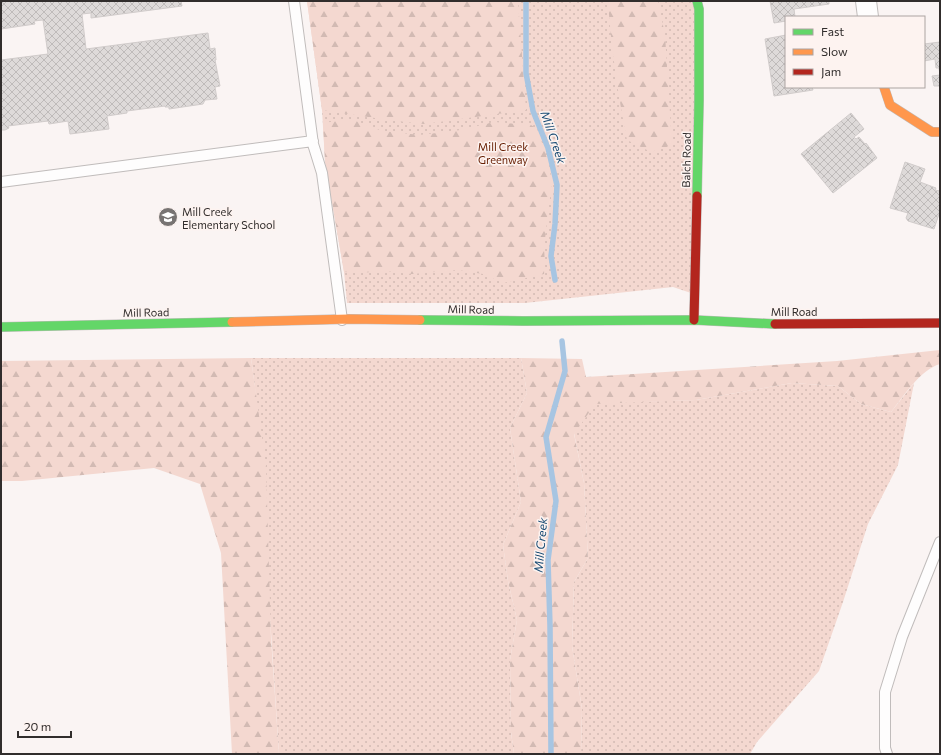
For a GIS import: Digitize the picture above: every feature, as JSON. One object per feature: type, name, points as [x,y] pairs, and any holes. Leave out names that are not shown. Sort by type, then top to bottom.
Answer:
[{"type":"street","name":"Balch Road","points":[[694,320],[699,100],[698,1]]},
{"type":"street","points":[[866,1],[868,16]]},
{"type":"street","points":[[884,88],[890,105],[932,132],[940,132]]},
{"type":"street","name":"Mill Road","points":[[1,326],[342,320],[694,320],[760,324],[940,323]]},
{"type":"lane","points":[[294,1],[313,141],[322,173],[342,320]]},
{"type":"lane","points":[[1,182],[313,141]]},
{"type":"lane","points":[[887,754],[885,748],[885,692],[902,637],[940,542]]},
{"type":"green space","name":"Mill Creek Greenway","points":[[307,1],[697,1],[694,294],[673,287],[525,303],[347,303],[344,272],[325,161],[322,110]]},
{"type":"green space","points":[[307,1],[518,1],[526,110],[424,124],[322,110]]},
{"type":"green space","points":[[608,1],[658,1],[665,35],[672,145],[651,152],[627,140],[615,71]]},
{"type":"green space","points":[[351,119],[382,131],[420,135],[461,130],[494,122],[531,125],[537,129],[545,151],[552,187],[544,248],[544,274],[503,283],[483,274],[458,270],[412,274],[380,271],[362,273],[344,272],[325,161],[323,123]]},
{"type":"green space","points":[[940,350],[940,364],[933,367],[919,378],[891,412],[861,404],[838,386],[792,383],[696,400],[595,404],[574,434],[584,483],[588,558],[574,582],[572,646],[582,709],[581,754],[514,754],[511,732],[510,660],[517,620],[508,581],[503,545],[521,502],[510,428],[527,393],[521,358],[582,359],[586,377],[837,361]]},
{"type":"green space","points":[[251,358],[521,358],[527,393],[510,428],[521,502],[503,545],[508,581],[517,620],[510,660],[511,732],[514,754],[279,754],[255,388]]},
{"type":"green space","points":[[251,358],[266,466],[271,638],[279,754],[232,754],[221,553],[200,484],[154,468],[22,481],[1,481],[1,361]]},
{"type":"green space","points":[[792,383],[838,386],[861,404],[891,412],[914,383],[898,465],[868,524],[819,671],[757,742],[750,754],[581,754],[582,709],[572,646],[574,582],[588,558],[584,483],[574,433],[595,403],[696,400]]},
{"type":"building","points":[[1,1],[181,1],[182,6],[91,18],[91,13],[82,14],[86,49],[208,33],[210,49],[215,48],[215,60],[220,86],[215,87],[217,99],[205,100],[203,104],[169,109],[169,107],[165,106],[127,111],[127,113],[107,116],[109,129],[70,134],[68,121],[49,124],[48,121],[8,126],[9,128],[1,130],[1,60],[48,54],[43,20],[34,21],[35,24],[1,29]]},
{"type":"building","points":[[770,1],[829,1],[829,4],[794,9],[795,16],[785,16],[785,21],[774,23]]},
{"type":"building","points":[[785,35],[785,88],[812,88],[813,90],[774,96],[765,39]]},
{"type":"building","points":[[940,42],[940,75],[939,68],[936,68],[935,59],[925,61],[925,44]]},
{"type":"building","points":[[940,75],[940,86],[934,86],[932,76]]},
{"type":"building","points":[[851,113],[864,129],[854,137],[856,139],[859,137],[865,144],[866,143],[877,158],[833,193],[801,154]]},
{"type":"building","points":[[905,162],[925,169],[920,182],[940,191],[940,211],[934,229],[908,221],[906,218],[908,213],[890,208]]},
{"type":"waterway","name":"Mill Creek","points":[[526,1],[526,73],[533,111],[548,148],[557,185],[555,224],[551,256],[555,280]]},
{"type":"waterway","name":"Mill Creek","points":[[551,754],[548,560],[556,501],[546,437],[565,371],[562,341]]},
{"type":"traffic: fast","points":[[697,1],[699,9],[699,100],[697,196]]},
{"type":"traffic: fast","points":[[420,320],[694,320],[775,324]]},
{"type":"traffic: fast","points":[[1,327],[232,322]]},
{"type":"traffic: slow","points":[[884,88],[890,105],[932,132],[940,132]]},
{"type":"traffic: slow","points":[[232,322],[349,319],[420,320]]},
{"type":"traffic: jam","points":[[694,320],[697,196]]},
{"type":"traffic: jam","points":[[775,324],[940,323]]},
{"type":"place","name":"Mill Creek Elementary School","points":[[168,217]]}]
